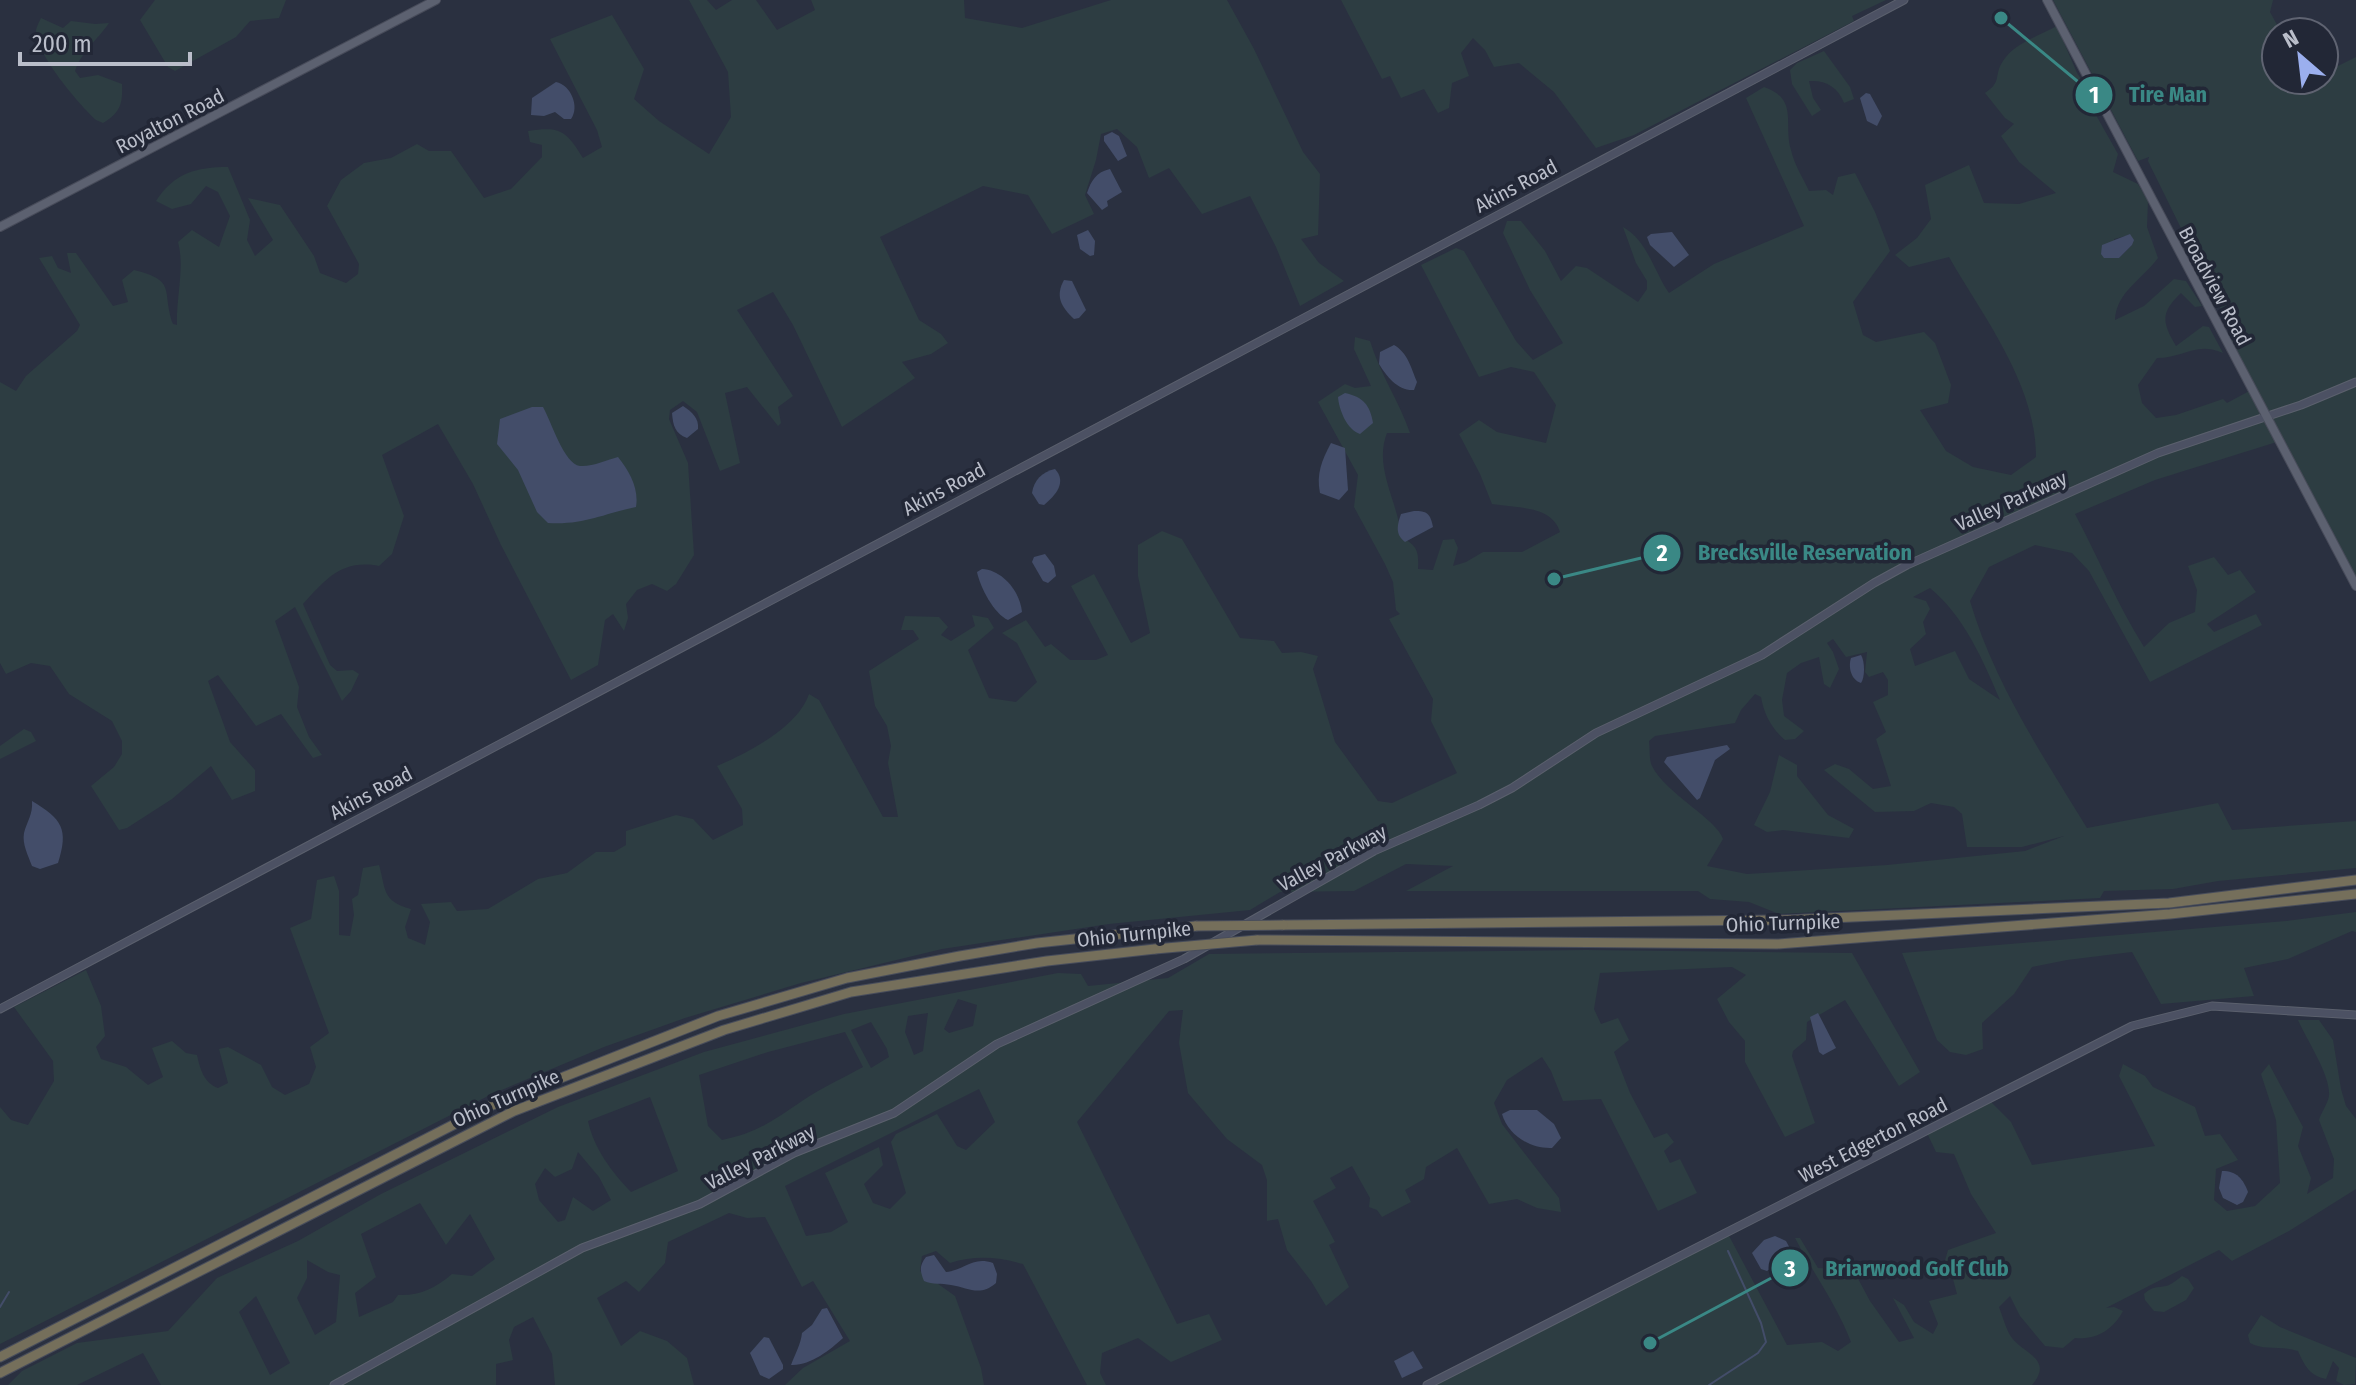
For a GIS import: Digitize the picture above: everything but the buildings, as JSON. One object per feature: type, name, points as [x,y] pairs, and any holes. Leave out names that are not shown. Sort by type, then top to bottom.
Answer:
[{"type":"highway","name":"Ohio Turnpike","points":[[0,1357],[490,1106],[718,1016],[847,978],[1037,943],[1196,926],[1785,920],[2169,903],[2356,880]]},
{"type":"highway","name":"Ohio Turnpike","points":[[0,1373],[514,1111],[724,1030],[851,992],[1047,961],[1257,940],[1777,944],[2170,914],[2356,894]]},
{"type":"main road","name":"Royalton Road","points":[[0,227],[436,0]]},
{"type":"main road","name":"Broadview Road","points":[[2047,0],[2356,586]]},
{"type":"street","name":"Akins Road","points":[[0,1009],[1904,0]]},
{"type":"street","name":"Valley Parkway","points":[[334,1385],[582,1248],[700,1204],[794,1153],[894,1113],[997,1044],[1172,965],[1374,851],[1512,788],[1627,716],[1762,655],[1889,574],[2135,463],[2301,405],[2356,382]]},
{"type":"street","name":"West Edgerton Road","points":[[1427,1385],[2132,1026],[2212,1006],[2356,1015]]},
{"type":"shaded area","points":[[155,0],[286,0],[279,18],[250,21],[236,37],[175,71],[168,67],[140,20]]},
{"type":"shaded area","points":[[689,0],[707,0],[716,10],[732,0],[756,0],[777,30],[815,10],[811,0],[964,0],[965,18],[1022,28],[1111,0],[1227,0],[1303,152],[1320,174],[1318,235],[1301,239],[1319,263],[1344,281],[1300,306],[1276,247],[1250,196],[1202,214],[1169,168],[1149,178],[1137,147],[1117,129],[1101,134],[1085,195],[1094,214],[1052,234],[1028,195],[983,186],[880,237],[919,320],[941,334],[948,343],[931,354],[902,362],[915,378],[842,427],[793,325],[773,292],[737,310],[793,396],[778,407],[781,423],[778,426],[747,387],[725,393],[740,463],[720,471],[697,412],[683,401],[670,410],[669,419],[688,463],[694,555],[676,584],[667,591],[652,584],[637,590],[626,604],[628,618],[624,631],[613,614],[605,620],[598,665],[571,680],[473,484],[438,424],[382,455],[404,516],[392,554],[379,566],[355,565],[336,573],[303,604],[330,665],[337,671],[353,670],[359,674],[342,701],[295,607],[275,621],[299,687],[297,707],[309,737],[322,755],[313,758],[281,714],[256,726],[218,675],[208,681],[230,742],[255,770],[255,791],[232,800],[211,766],[172,799],[119,830],[91,786],[114,767],[122,754],[122,741],[112,721],[69,694],[50,666],[31,663],[6,674],[0,663],[0,382],[16,391],[26,376],[80,325],[39,258],[52,256],[58,268],[71,273],[67,253],[76,253],[113,306],[128,302],[122,280],[134,270],[157,278],[166,288],[173,324],[177,325],[181,262],[178,242],[192,230],[219,247],[230,216],[218,192],[206,186],[191,204],[172,209],[156,201],[178,178],[196,170],[228,167],[250,220],[247,240],[255,256],[273,240],[248,198],[280,205],[314,256],[320,273],[346,283],[358,274],[359,264],[327,206],[341,180],[364,163],[391,158],[417,144],[429,151],[451,151],[484,198],[511,189],[542,157],[542,145],[530,142],[528,131],[548,129],[562,132],[583,158],[602,147],[597,130],[550,39],[612,15],[644,69],[634,99],[659,121],[709,154],[731,117],[728,72]]},
{"type":"shaded area","points":[[1341,0],[1886,0],[1852,16],[1854,21],[1634,135],[1596,148],[1554,92],[1519,63],[1494,67],[1485,50],[1473,38],[1461,53],[1469,76],[1452,83],[1449,108],[1438,113],[1424,89],[1401,98],[1390,76],[1382,79]]},
{"type":"shaded area","points":[[2053,0],[2273,0],[2272,16],[2260,16],[2260,96],[2340,96],[2340,65],[2356,57],[2356,584],[2280,441],[2155,480],[2075,514],[2144,647],[2169,623],[2195,612],[2197,590],[2188,566],[2214,557],[2228,575],[2240,570],[2256,592],[2207,624],[2214,632],[2256,614],[2262,625],[2150,682],[2089,571],[2072,553],[2035,545],[1989,567],[1970,601],[2006,690],[2087,828],[2218,803],[2232,830],[2356,821],[2356,868],[2218,881],[2173,889],[2104,891],[2100,898],[1779,914],[1749,902],[1710,899],[1698,891],[1406,891],[1453,866],[1406,864],[1354,891],[1280,892],[1250,910],[1109,924],[942,949],[801,983],[685,1018],[604,1047],[492,1094],[0,1344],[0,1107],[11,1120],[28,1125],[54,1081],[53,1061],[14,1007],[86,970],[101,1006],[105,1036],[96,1047],[101,1059],[126,1067],[148,1085],[163,1077],[152,1048],[172,1041],[186,1053],[197,1055],[206,1079],[218,1088],[228,1083],[219,1049],[228,1047],[261,1065],[272,1087],[285,1095],[309,1084],[316,1067],[310,1047],[329,1033],[290,928],[311,919],[317,880],[334,876],[339,891],[339,935],[350,936],[354,915],[352,899],[358,895],[363,868],[379,865],[386,893],[394,902],[411,909],[405,927],[408,938],[425,945],[430,922],[421,904],[451,902],[457,911],[488,909],[538,879],[567,873],[596,852],[614,852],[626,845],[626,831],[676,815],[693,819],[713,840],[743,825],[742,809],[717,766],[757,746],[783,728],[803,706],[809,694],[819,700],[883,817],[898,817],[888,763],[891,746],[887,726],[875,706],[869,671],[919,639],[913,630],[901,630],[905,616],[939,617],[948,627],[941,635],[951,641],[975,626],[972,615],[988,618],[994,628],[968,650],[989,698],[1016,702],[1037,682],[1017,643],[1002,633],[1026,620],[1045,647],[1051,644],[1070,660],[1096,660],[1108,655],[1071,586],[1094,574],[1131,643],[1150,633],[1138,576],[1138,545],[1162,531],[1182,539],[1240,638],[1274,641],[1282,653],[1301,652],[1318,656],[1313,669],[1335,742],[1378,801],[1392,803],[1457,773],[1431,721],[1433,699],[1389,619],[1400,614],[1396,610],[1393,582],[1354,507],[1358,475],[1318,402],[1345,384],[1355,388],[1371,386],[1354,349],[1355,337],[1370,341],[1410,433],[1387,433],[1383,459],[1401,537],[1416,549],[1418,569],[1433,570],[1443,540],[1454,539],[1458,548],[1453,566],[1483,552],[1522,552],[1560,532],[1556,523],[1541,512],[1492,504],[1459,434],[1479,420],[1497,432],[1546,443],[1556,405],[1534,372],[1511,367],[1479,377],[1421,265],[1456,248],[1464,251],[1516,341],[1533,360],[1563,343],[1530,290],[1503,233],[1507,221],[1521,221],[1545,251],[1561,281],[1576,266],[1587,268],[1638,302],[1647,289],[1647,281],[1636,263],[1623,227],[1645,248],[1669,293],[1714,264],[1804,226],[1746,98],[1764,87],[1775,92],[1786,105],[1792,155],[1809,191],[1826,190],[1833,195],[1838,177],[1855,173],[1875,212],[1890,251],[1853,302],[1863,335],[1876,342],[1924,332],[1935,343],[1951,385],[1948,403],[1920,410],[1946,451],[1973,467],[2011,475],[2036,457],[2034,430],[2027,404],[2006,352],[1949,257],[1909,267],[1895,255],[1917,238],[1931,219],[1925,185],[1969,165],[1984,203],[2019,204],[2056,193],[2019,162],[2001,136],[2014,124],[2005,118],[1985,93],[1996,82],[2000,66],[2008,55],[2020,45],[2057,26],[2077,73],[2095,100],[2092,108],[2118,154],[2113,172],[2138,184],[2148,201],[2147,227],[2158,258],[2120,301],[2115,320],[2144,306],[2174,279],[2186,281],[2202,306],[2195,307],[2181,293],[2174,300],[2165,318],[2171,338],[2176,346],[2203,326],[2209,327],[2223,353],[2197,349],[2157,358],[2138,385],[2142,403],[2156,418],[2176,415],[2223,399],[2227,403],[2253,389],[2229,342],[2235,338],[2148,161],[2149,157],[2138,161]],"holes":[[[2130,235],[2132,245],[2119,258],[2114,239]],[[1930,588],[1963,625],[2000,700],[1969,679],[1955,651],[1915,666],[1910,649],[1926,634],[1923,622],[1930,609],[1926,601],[1913,597]],[[1833,639],[1846,657],[1867,652],[1865,672],[1869,677],[1883,672],[1888,680],[1888,695],[1873,702],[1886,732],[1876,739],[1891,786],[1873,789],[1849,769],[1835,764],[1824,770],[1875,812],[1914,811],[1931,803],[1954,807],[1962,814],[1967,847],[2022,847],[2064,836],[2025,851],[1887,865],[1747,874],[1707,866],[1723,839],[1711,823],[1659,776],[1651,763],[1649,741],[1655,736],[1735,723],[1741,710],[1755,694],[1761,697],[1766,715],[1776,731],[1785,740],[1795,739],[1804,731],[1784,716],[1782,700],[1787,673],[1801,663],[1819,657],[1824,684],[1830,688],[1839,669],[1827,643]]]},
{"type":"shaded area","points":[[41,18],[63,28],[71,21],[109,23],[86,51],[75,71],[80,78],[98,75],[122,84],[119,107],[103,123],[79,103],[43,52],[36,30]]},
{"type":"shaded area","points":[[1824,51],[1850,87],[1854,99],[1844,103],[1831,86],[1809,81],[1813,98],[1821,110],[1812,116],[1792,84],[1790,70],[1797,63]]},
{"type":"shaded area","points":[[24,729],[31,732],[36,741],[0,759],[0,746]]},
{"type":"shaded area","points":[[1779,755],[1797,765],[1797,776],[1828,815],[1854,829],[1849,838],[1783,830],[1767,832],[1754,825],[1770,792]]},
{"type":"shaded area","points":[[2356,912],[2356,932],[2352,931],[2288,959],[2244,968],[2254,996],[2161,1004],[2132,952],[2032,967],[2014,994],[1982,1023],[1983,1049],[1966,1055],[1950,1052],[1937,1040],[1902,953],[2286,921]]},
{"type":"shaded area","points":[[1586,950],[1852,953],[1920,1072],[1899,1086],[1845,1000],[1807,1022],[1806,1040],[1793,1051],[1792,1056],[1815,1123],[1785,1137],[1745,1062],[1745,1041],[1729,1022],[1717,999],[1746,975],[1732,967],[1600,973],[1594,1009],[1601,1024],[1618,1018],[1629,1040],[1614,1052],[1630,1093],[1654,1138],[1667,1133],[1674,1142],[1664,1151],[1670,1163],[1680,1159],[1697,1193],[1658,1211],[1601,1099],[1563,1101],[1542,1057],[1507,1080],[1494,1103],[1502,1124],[1559,1198],[1561,1212],[1537,1208],[1517,1199],[1489,1204],[1457,1148],[1426,1167],[1424,1179],[1405,1190],[1411,1202],[1382,1217],[1377,1210],[1369,1207],[1370,1198],[1352,1166],[1330,1178],[1336,1188],[1313,1201],[1335,1242],[1329,1245],[1349,1287],[1326,1306],[1287,1250],[1278,1219],[1267,1221],[1267,1180],[1262,1165],[1227,1139],[1188,1093],[1179,1043],[1183,1010],[1169,1011],[1077,1122],[1177,1324],[1209,1314],[1222,1340],[1171,1362],[1138,1338],[1102,1353],[1100,1373],[1106,1385],[1087,1385],[1023,1264],[987,1258],[950,1263],[936,1251],[922,1256],[920,1271],[955,1296],[981,1368],[984,1385],[785,1385],[803,1368],[850,1341],[813,1281],[802,1287],[765,1217],[747,1218],[729,1213],[668,1242],[665,1263],[639,1292],[626,1281],[597,1298],[621,1346],[640,1331],[667,1341],[687,1358],[694,1385],[555,1385],[552,1354],[533,1317],[514,1327],[509,1340],[513,1360],[496,1364],[496,1385],[161,1385],[143,1353],[77,1385],[8,1385],[22,1371],[77,1343],[168,1331],[217,1278],[298,1241],[381,1194],[558,1107],[704,1052],[844,1014],[1058,973],[1081,974],[1088,986],[1168,978],[1209,954]],"holes":[[[958,999],[977,1005],[973,1026],[949,1033],[944,1029]],[[928,1013],[923,1051],[914,1055],[905,1032],[908,1016]],[[871,1022],[889,1057],[871,1068],[851,1030]],[[845,1032],[863,1067],[745,1134],[722,1140],[708,1126],[699,1075],[768,1052]],[[979,1089],[995,1122],[966,1150],[957,1146],[937,1114],[896,1134],[891,1142],[906,1193],[890,1209],[873,1203],[864,1184],[883,1165],[879,1147],[825,1173],[848,1222],[831,1232],[806,1236],[785,1186]],[[650,1097],[678,1171],[631,1192],[611,1168],[595,1141],[588,1121]],[[578,1152],[599,1177],[611,1200],[593,1211],[573,1197],[565,1220],[558,1222],[539,1200],[535,1184],[545,1168],[555,1177],[572,1169]],[[420,1203],[446,1245],[470,1214],[495,1259],[472,1276],[452,1274],[427,1290],[398,1295],[393,1302],[359,1317],[355,1293],[376,1277],[361,1234]],[[307,1260],[340,1275],[336,1322],[315,1335],[297,1298],[307,1278]],[[256,1296],[290,1363],[270,1375],[239,1312]]]},
{"type":"shaded area","points":[[2298,1020],[2319,1020],[2333,1040],[2341,1089],[2346,1106],[2356,1119],[2356,1189],[2289,1231],[2232,1261],[2219,1250],[2106,1308],[2123,1311],[2114,1324],[2103,1332],[2075,1338],[2063,1348],[2045,1346],[2020,1316],[2010,1296],[1999,1307],[2012,1338],[2039,1363],[2038,1376],[2032,1385],[1433,1385],[1728,1234],[1787,1345],[1822,1342],[1838,1351],[1851,1342],[1795,1238],[1800,1238],[1818,1268],[1844,1269],[1856,1275],[1899,1342],[1914,1338],[1893,1298],[1904,1305],[1914,1322],[1933,1334],[1938,1324],[1929,1301],[1957,1294],[1944,1264],[1948,1250],[1996,1233],[1971,1194],[1954,1154],[1936,1152],[1927,1133],[1991,1102],[2011,1122],[2032,1165],[2155,1146],[2119,1076],[2123,1064],[2145,1076],[2153,1087],[2195,1107],[2205,1136],[2220,1134],[2238,1160],[2216,1169],[2214,1200],[2227,1211],[2255,1206],[2280,1183],[2276,1120],[2261,1074],[2269,1064],[2303,1127],[2298,1146],[2311,1178],[2307,1194],[2333,1178],[2334,1159],[2319,1120],[2329,1096],[2329,1087]]},
{"type":"shaded area","points":[[2182,1276],[2194,1288],[2186,1300],[2164,1312],[2154,1311],[2144,1294]]},
{"type":"shaded area","points":[[2261,1315],[2280,1327],[2356,1358],[2355,1384],[2344,1385],[2336,1381],[2339,1368],[2333,1361],[2326,1379],[2308,1369],[2298,1351],[2250,1343],[2248,1335]]},
{"type":"water","points":[[556,82],[570,92],[575,109],[571,119],[564,119],[555,112],[544,116],[531,115],[532,98]]},
{"type":"water","points":[[1866,93],[1870,94],[1882,116],[1877,126],[1867,121],[1860,98]]},
{"type":"water","points":[[1112,132],[1119,136],[1127,156],[1118,161],[1104,141],[1104,136]]},
{"type":"water","points":[[1110,169],[1122,192],[1107,201],[1108,206],[1102,210],[1087,193],[1095,178]]},
{"type":"water","points":[[1088,230],[1095,241],[1094,255],[1090,256],[1080,249],[1077,235]]},
{"type":"water","points":[[1672,232],[1689,255],[1674,267],[1650,245],[1647,237]]},
{"type":"water","points":[[2130,234],[2134,240],[2132,245],[2119,258],[2104,258],[2102,245]]},
{"type":"water","points":[[1064,280],[1072,281],[1086,310],[1079,318],[1074,319],[1061,301],[1060,291]]},
{"type":"water","points":[[1394,345],[1403,352],[1411,366],[1417,382],[1414,390],[1398,386],[1379,364],[1380,352]]},
{"type":"water","points":[[1345,393],[1357,397],[1370,411],[1373,423],[1360,434],[1351,428],[1342,413],[1338,397]]},
{"type":"water","points":[[683,406],[694,416],[698,425],[698,429],[687,438],[677,431],[672,417],[672,413]]},
{"type":"water","points":[[532,407],[543,407],[563,450],[574,463],[589,465],[618,457],[633,481],[636,507],[583,521],[548,523],[537,512],[518,470],[497,444],[500,419]]},
{"type":"water","points":[[1331,443],[1345,448],[1348,490],[1339,500],[1320,493],[1319,486],[1321,467]]},
{"type":"water","points":[[1055,469],[1060,479],[1058,488],[1044,505],[1039,504],[1032,493],[1035,484],[1043,474]]},
{"type":"water","points":[[1414,511],[1427,514],[1433,527],[1405,542],[1398,533],[1401,514]]},
{"type":"water","points":[[1045,554],[1054,566],[1056,576],[1048,583],[1043,581],[1032,562],[1034,557]]},
{"type":"water","points":[[982,569],[997,573],[1009,583],[1018,597],[1022,612],[1008,620],[998,612],[979,578],[977,572]]},
{"type":"water","points":[[1861,655],[1864,669],[1861,683],[1851,673],[1850,665],[1851,658]]},
{"type":"water","points":[[1727,745],[1730,749],[1715,760],[1697,800],[1664,762],[1667,757]]},
{"type":"water","points":[[32,801],[56,820],[63,833],[58,863],[40,869],[32,866],[24,841]]},
{"type":"water","points":[[1818,1013],[1836,1048],[1823,1055],[1819,1052],[1810,1017]]},
{"type":"water","points":[[1510,1110],[1537,1110],[1554,1124],[1561,1138],[1552,1148],[1528,1143],[1505,1122],[1502,1114]]},
{"type":"water","points":[[2222,1171],[2232,1172],[2242,1180],[2248,1192],[2243,1202],[2237,1205],[2223,1198],[2219,1188]]},
{"type":"water","points":[[1775,1236],[1786,1241],[1793,1254],[1791,1259],[1787,1256],[1767,1271],[1761,1269],[1752,1253],[1764,1240]]},
{"type":"water","points":[[934,1255],[946,1272],[974,1262],[993,1263],[996,1283],[979,1291],[924,1281],[922,1263],[926,1257]]},
{"type":"water","points":[[827,1308],[843,1338],[812,1360],[791,1365],[802,1333],[812,1325],[822,1309]]},
{"type":"water","points":[[764,1337],[769,1338],[783,1365],[783,1369],[769,1379],[760,1375],[750,1353]]},
{"type":"water","points":[[1413,1351],[1423,1368],[1402,1378],[1394,1361]]},
{"type":"waterway","points":[[1709,1385],[1758,1353],[1766,1342],[1761,1323],[1728,1251]]},
{"type":"waterway","points":[[0,1307],[9,1292]]},
{"type":"place","name":"Tire Man","points":[[2001,18]]},
{"type":"place","name":"Brecksville Reservation","points":[[1554,579]]},
{"type":"place","name":"Briarwood Golf Club","points":[[1650,1343]]}]
